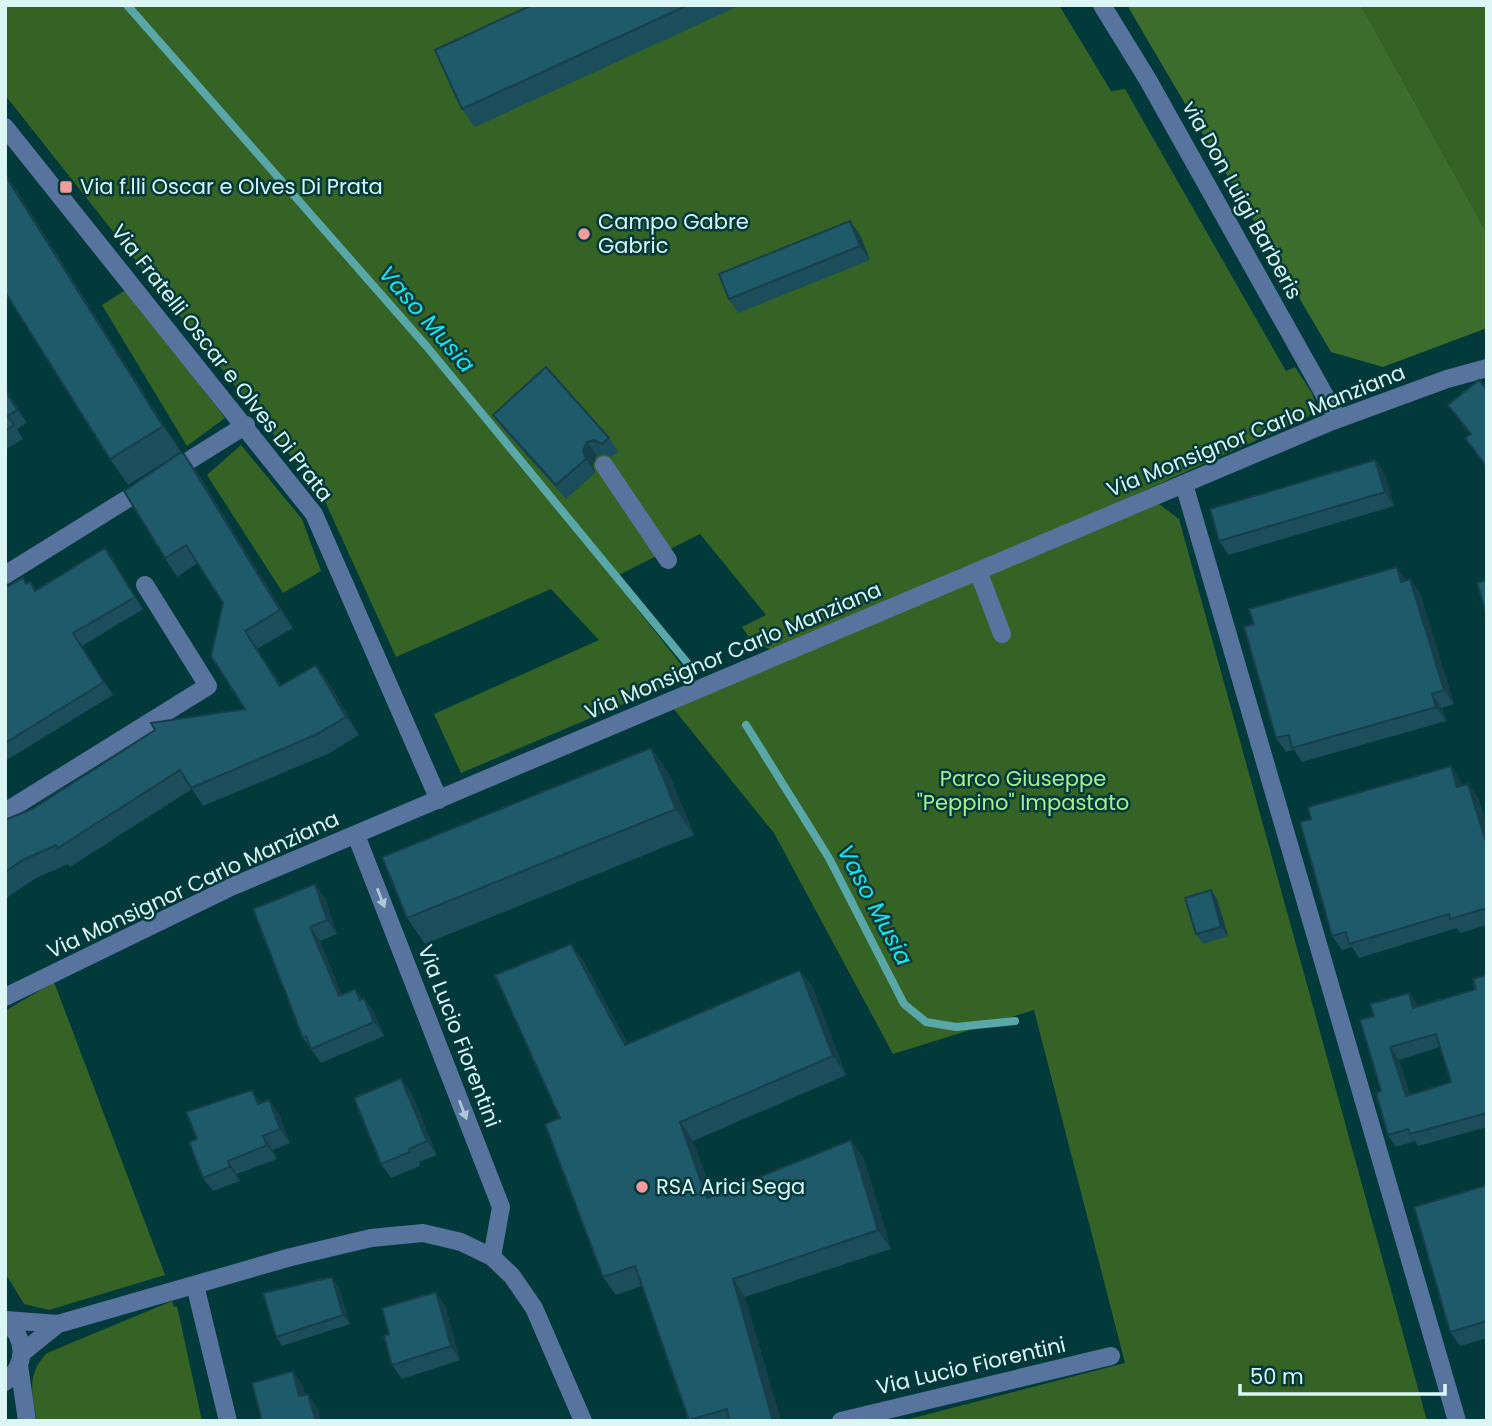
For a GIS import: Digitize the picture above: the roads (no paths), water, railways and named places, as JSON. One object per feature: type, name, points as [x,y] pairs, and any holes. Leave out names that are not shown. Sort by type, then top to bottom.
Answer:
[{"type":"street","name":"via Don Luigi Barberis","points":[[1102,5],[1148,80],[1338,419]]},
{"type":"street","name":"Via Fratelli Oscar e Olves Di Prata","points":[[5,127],[246,425],[314,514],[439,800]]},
{"type":"street","name":"Via Monsignor Carlo Manziana","points":[[5,997],[231,887],[1338,419],[1447,379],[1487,368]]},
{"type":"street","points":[[5,575],[246,425]]},
{"type":"street","points":[[604,465],[668,560]]},
{"type":"street","points":[[1184,484],[1457,1421]]},
{"type":"street","points":[[978,571],[1002,634]]},
{"type":"street","points":[[5,812],[208,686],[145,585]]},
{"type":"street","name":"Via Lucio Fiorentini","points":[[356,835],[501,1207],[492,1257]]},
{"type":"street","points":[[6,1320],[58,1324],[371,1238],[423,1233],[461,1242],[492,1257],[512,1276],[534,1308],[583,1421]]},
{"type":"street","points":[[195,1285],[228,1421]]},
{"type":"street","points":[[6,1320],[21,1340],[27,1421]]},
{"type":"street","points":[[5,1382],[21,1359],[58,1324]]},
{"type":"street","name":"Via Lucio Fiorentini","points":[[841,1421],[1111,1356]]},
{"type":"waterway","name":"Vaso Musia","points":[[127,5],[428,348],[689,665]]},
{"type":"waterway","name":"Vaso Musia","points":[[746,725],[829,858],[904,1004],[926,1022],[956,1027],[1015,1021]]},
{"type":"place","name":"Via f.lli Oscar e Olves Di Prata","points":[[66,187]]},
{"type":"place","name":"Campo Gabre Gabric","points":[[584,234]]},
{"type":"place","name":"RSA Arici Sega","points":[[642,1187]]},
{"type":"park label","name":"Parco Giuseppe \"Peppino\" Impastato","points":[[1023,791]]}]
